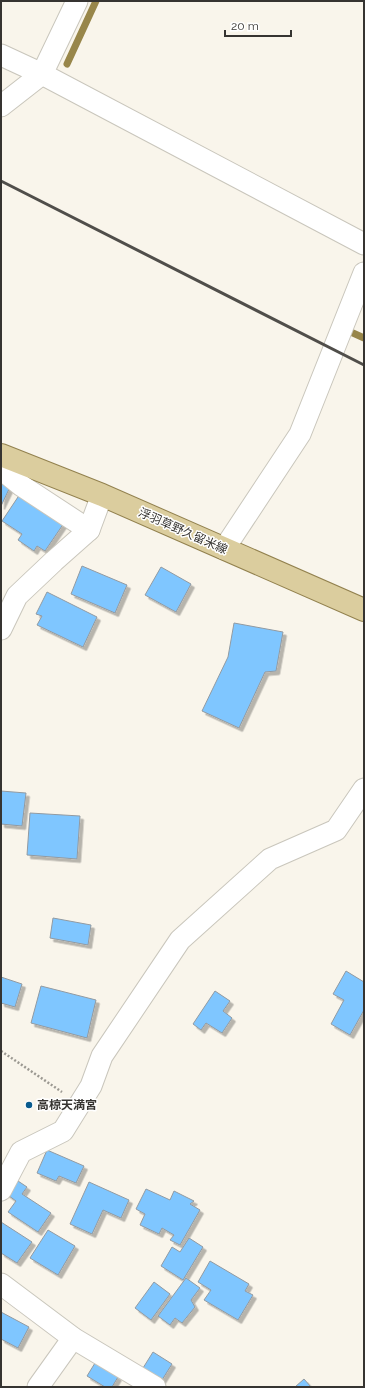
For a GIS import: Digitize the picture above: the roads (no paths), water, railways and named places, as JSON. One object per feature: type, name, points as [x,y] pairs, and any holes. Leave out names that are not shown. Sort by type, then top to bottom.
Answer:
[{"type":"main road","name":"浮羽草野久留米線","points":[[1,455],[102,495],[364,610]]},
{"type":"street","points":[[1,106],[42,74],[77,1]]},
{"type":"street","points":[[1,55],[42,74],[364,244]]},
{"type":"street","points":[[224,549],[300,434],[364,273]]},
{"type":"street","points":[[1,469],[22,486],[89,530]]},
{"type":"street","points":[[1,629],[17,596],[89,530],[102,495]]},
{"type":"street","points":[[1,1190],[21,1152],[63,1131],[91,1086],[102,1056],[180,940],[270,859],[336,830],[364,789]]},
{"type":"street","points":[[1,1284],[73,1338],[155,1387]]},
{"type":"street","points":[[38,1387],[73,1338]]},
{"type":"waterway","points":[[67,64],[96,1]]},
{"type":"waterway","points":[[344,329],[364,338]]},
{"type":"railway","points":[[1,181],[364,365]]},
{"type":"place","name":"高椋天満宮","points":[[29,1105]]}]
